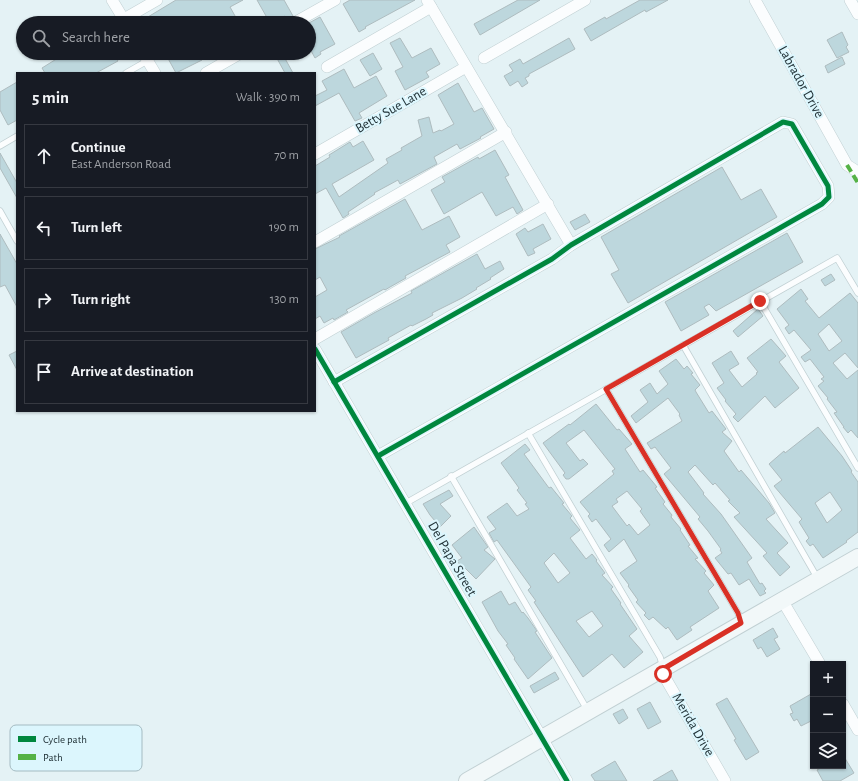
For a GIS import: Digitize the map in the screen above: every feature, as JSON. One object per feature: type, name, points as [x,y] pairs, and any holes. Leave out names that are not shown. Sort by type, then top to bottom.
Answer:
[{"type":"street","points":[[112,0],[122,16]]},
{"type":"street","points":[[133,16],[157,0]]},
{"type":"street","points":[[306,16],[335,0]]},
{"type":"street","points":[[484,58],[585,0]]},
{"type":"street","name":"Labrador Drive","points":[[755,0],[847,165],[858,172]]},
{"type":"street","points":[[850,0],[858,14]]},
{"type":"street","points":[[327,67],[429,4],[506,132],[571,245]]},
{"type":"street","points":[[147,60],[154,72]]},
{"type":"street","points":[[208,72],[229,60]]},
{"type":"street","name":"Betty Sue Lane","points":[[316,153],[466,67]]},
{"type":"street","points":[[334,382],[552,260],[571,245],[783,122],[792,124],[828,186],[828,197],[822,204],[378,456]]},
{"type":"street","points":[[316,241],[506,132]]},
{"type":"street","points":[[316,338],[548,204]]},
{"type":"street","name":"Del Papa Street","points":[[316,351],[567,781]]},
{"type":"street","points":[[467,781],[858,557]]},
{"type":"street","points":[[782,600],[818,661]]},
{"type":"street","name":"Merida Drive","points":[[663,669],[663,674],[725,781]]},
{"type":"street","points":[[846,709],[858,730]]},
{"type":"lane","points":[[127,72],[141,60]]},
{"type":"lane","points":[[0,146],[16,137]]},
{"type":"lane","points":[[0,211],[16,239]]},
{"type":"lane","points":[[406,503],[451,476],[837,258],[858,293]]},
{"type":"lane","points":[[760,301],[858,468]]},
{"type":"lane","points":[[683,345],[819,579]]},
{"type":"lane","points":[[606,389],[738,613],[741,623]]},
{"type":"lane","points":[[528,433],[660,657],[663,669]]},
{"type":"lane","points":[[451,476],[588,712]]},
{"type":"building","points":[[176,0],[243,0],[230,7],[235,16],[150,16]]},
{"type":"building","points":[[257,0],[284,0],[293,16],[285,16],[266,16]]},
{"type":"building","points":[[350,0],[415,0],[365,27],[366,28],[359,32],[343,4]]},
{"type":"building","points":[[518,0],[540,0],[480,35],[474,24]]},
{"type":"building","points":[[640,0],[668,0],[646,12],[645,10],[591,41],[584,29],[605,17],[606,19]]},
{"type":"building","points":[[320,17],[335,44],[320,52],[321,54],[316,57],[316,19]]},
{"type":"building","points":[[842,32],[848,45],[846,47],[849,52],[837,58],[827,40]]},
{"type":"building","points":[[400,38],[412,58],[431,48],[440,64],[426,72],[429,77],[405,90],[395,71],[403,67],[390,43]]},
{"type":"building","points":[[569,38],[575,49],[529,74],[529,76],[525,78],[528,83],[522,87],[518,81],[510,86],[504,76],[513,71],[509,65],[520,59],[523,64]]},
{"type":"building","points":[[373,53],[382,69],[370,76],[360,60]]},
{"type":"building","points":[[842,57],[845,64],[828,73],[825,66]]},
{"type":"building","points":[[55,60],[118,61],[98,72],[44,72],[42,68]]},
{"type":"building","points":[[169,60],[202,60],[178,72],[175,72]]},
{"type":"building","points":[[278,60],[286,60],[292,72],[284,72]]},
{"type":"building","points":[[344,69],[354,88],[376,76],[387,96],[359,113],[362,118],[355,121],[339,93],[316,105],[316,96],[327,90],[322,81]]},
{"type":"building","points":[[16,83],[16,121],[8,125],[0,110],[0,92]]},
{"type":"building","points":[[458,83],[474,112],[482,108],[494,129],[460,149],[457,144],[434,157],[437,164],[400,184],[398,180],[374,193],[375,194],[348,212],[349,214],[343,218],[326,188],[316,193],[316,165],[350,142],[353,147],[363,141],[374,160],[332,184],[339,197],[388,163],[386,159],[422,136],[418,120],[429,117],[433,133],[440,130],[441,131],[454,124],[438,95]]},
{"type":"building","points":[[495,150],[509,175],[505,177],[523,210],[517,214],[513,207],[496,216],[482,192],[444,214],[431,190],[445,182],[442,177],[478,157],[479,159]]},
{"type":"building","points":[[0,153],[16,181],[16,196],[0,168]]},
{"type":"building","points":[[722,167],[741,200],[761,189],[777,217],[628,303],[611,274],[619,270],[601,237]]},
{"type":"building","points":[[405,199],[422,230],[449,216],[460,237],[446,245],[450,252],[405,276],[406,278],[385,290],[384,289],[346,310],[348,312],[334,320],[333,318],[324,323],[320,316],[316,318],[316,296],[327,290],[320,277],[316,279],[316,249],[340,237],[339,236]]},
{"type":"building","points":[[585,214],[590,222],[575,230],[570,222]]},
{"type":"building","points":[[543,224],[551,239],[533,249],[535,253],[528,256],[516,234],[525,228],[528,232]]},
{"type":"building","points":[[787,233],[803,262],[716,311],[709,304],[704,307],[709,315],[681,331],[665,302]]},
{"type":"building","points":[[0,234],[16,262],[16,305],[5,285],[0,287]]},
{"type":"building","points":[[477,254],[485,269],[500,261],[504,269],[476,288],[477,289],[432,313],[433,315],[426,319],[412,326],[411,325],[388,338],[389,340],[356,358],[341,332],[412,293],[411,291]]},
{"type":"building","points":[[831,274],[835,280],[825,286],[821,280]]},
{"type":"building","points":[[801,289],[808,299],[805,301],[819,318],[850,293],[858,303],[858,368],[845,353],[833,363],[847,379],[858,370],[858,438],[851,430],[848,433],[834,413],[837,412],[818,386],[824,381],[821,379],[824,377],[810,359],[805,362],[801,357],[811,350],[794,330],[789,334],[785,328],[789,325],[777,309]],"holes":[[[829,324],[842,341],[829,351],[818,334]]]},
{"type":"building","points":[[758,309],[763,316],[738,337],[733,331]]},
{"type":"building","points":[[771,339],[786,356],[779,362],[799,388],[775,408],[765,396],[738,422],[733,417],[736,414],[725,401],[726,400],[717,388],[724,383],[712,363],[731,351],[739,364],[729,370],[742,387],[758,372],[747,358]]},
{"type":"building","points":[[16,352],[16,368],[9,355]]},
{"type":"building","points":[[676,359],[684,369],[687,366],[693,373],[691,374],[700,385],[695,390],[696,392],[709,413],[712,411],[726,429],[722,432],[732,441],[724,451],[739,472],[741,470],[769,503],[775,513],[766,519],[788,543],[777,553],[790,567],[780,576],[763,556],[767,553],[734,517],[740,513],[728,501],[730,500],[715,483],[713,485],[695,465],[688,472],[704,493],[703,494],[721,514],[752,558],[747,562],[760,584],[762,583],[766,589],[764,591],[766,593],[760,596],[749,579],[739,585],[731,573],[728,574],[715,558],[722,553],[720,550],[721,549],[698,519],[700,517],[664,474],[671,468],[655,447],[651,449],[647,443],[682,421],[679,415],[680,414],[668,398],[636,423],[631,416],[648,402],[640,390],[650,383],[657,394],[668,384],[659,371]]},
{"type":"building","points":[[596,404],[617,430],[619,429],[632,444],[625,449],[640,472],[643,470],[657,487],[655,488],[665,502],[663,504],[681,529],[680,530],[690,545],[688,546],[698,558],[695,559],[706,571],[704,573],[714,585],[708,591],[719,608],[690,627],[692,630],[677,640],[668,627],[666,629],[653,617],[649,620],[644,615],[646,613],[636,602],[638,600],[620,573],[637,561],[624,539],[609,552],[604,545],[611,539],[596,519],[592,522],[588,516],[590,514],[580,502],[614,474],[612,471],[615,469],[584,430],[566,443],[580,461],[583,459],[588,464],[569,479],[566,479],[563,475],[565,473],[543,443],[569,424],[570,425]],"holes":[[[627,491],[642,509],[640,511],[650,525],[638,535],[629,524],[627,526],[612,506],[618,502],[616,499]]]},
{"type":"building","points":[[818,427],[842,456],[858,482],[858,532],[846,541],[847,542],[823,558],[813,544],[810,546],[806,541],[809,538],[799,522],[802,519],[774,486],[782,480],[769,464],[784,451],[785,453]],"holes":[[[830,492],[842,510],[827,523],[815,503]]]},
{"type":"building","points":[[525,444],[530,450],[524,454],[549,488],[551,487],[564,503],[562,504],[572,516],[570,518],[580,530],[570,538],[586,559],[592,554],[597,560],[596,561],[605,573],[602,575],[613,587],[611,589],[637,629],[629,636],[643,652],[624,668],[612,654],[583,677],[534,602],[536,601],[528,590],[531,587],[497,540],[494,542],[489,533],[496,529],[487,517],[507,503],[517,516],[529,509],[525,504],[527,503],[517,490],[519,488],[501,463]],"holes":[[[554,553],[570,573],[558,583],[544,563]],[[592,611],[603,626],[589,637],[576,621]]]},
{"type":"building","points":[[449,490],[453,496],[440,504],[451,516],[440,527],[423,504]]},
{"type":"building","points":[[474,527],[488,547],[484,550],[495,559],[476,579],[457,561],[462,558],[452,545]]},
{"type":"building","points":[[501,591],[509,605],[515,602],[522,613],[523,612],[528,618],[537,631],[535,632],[552,658],[528,679],[514,659],[515,658],[506,645],[508,644],[498,631],[482,602]]},
{"type":"building","points":[[773,628],[778,637],[774,639],[780,649],[767,657],[761,647],[758,649],[753,640]]},
{"type":"building","points":[[555,672],[559,679],[534,693],[530,686]]},
{"type":"building","points":[[810,695],[810,722],[801,726],[797,719],[794,721],[790,714],[793,713],[790,706]]},
{"type":"building","points":[[727,698],[759,752],[746,760],[716,704]]},
{"type":"building","points":[[650,702],[661,722],[648,729],[637,709]]},
{"type":"building","points":[[623,709],[628,718],[619,724],[613,714]]},
{"type":"building","points":[[846,760],[854,773],[840,781],[823,781],[817,770],[846,769]]},
{"type":"building","points":[[615,761],[627,781],[595,781],[591,775]]},
{"type":"building","points":[[672,770],[678,781],[653,781]]},
{"type":"marked path","points":[[847,165],[858,183]]},
{"type":"cycle path","points":[[334,382],[552,259],[571,245],[783,122],[792,124],[828,186],[829,197],[822,204],[378,456]]},
{"type":"cycle path","points":[[316,351],[567,781]]},
{"type":"route","points":[[663,674],[663,669],[741,623],[738,613],[606,389],[760,301]]}]
